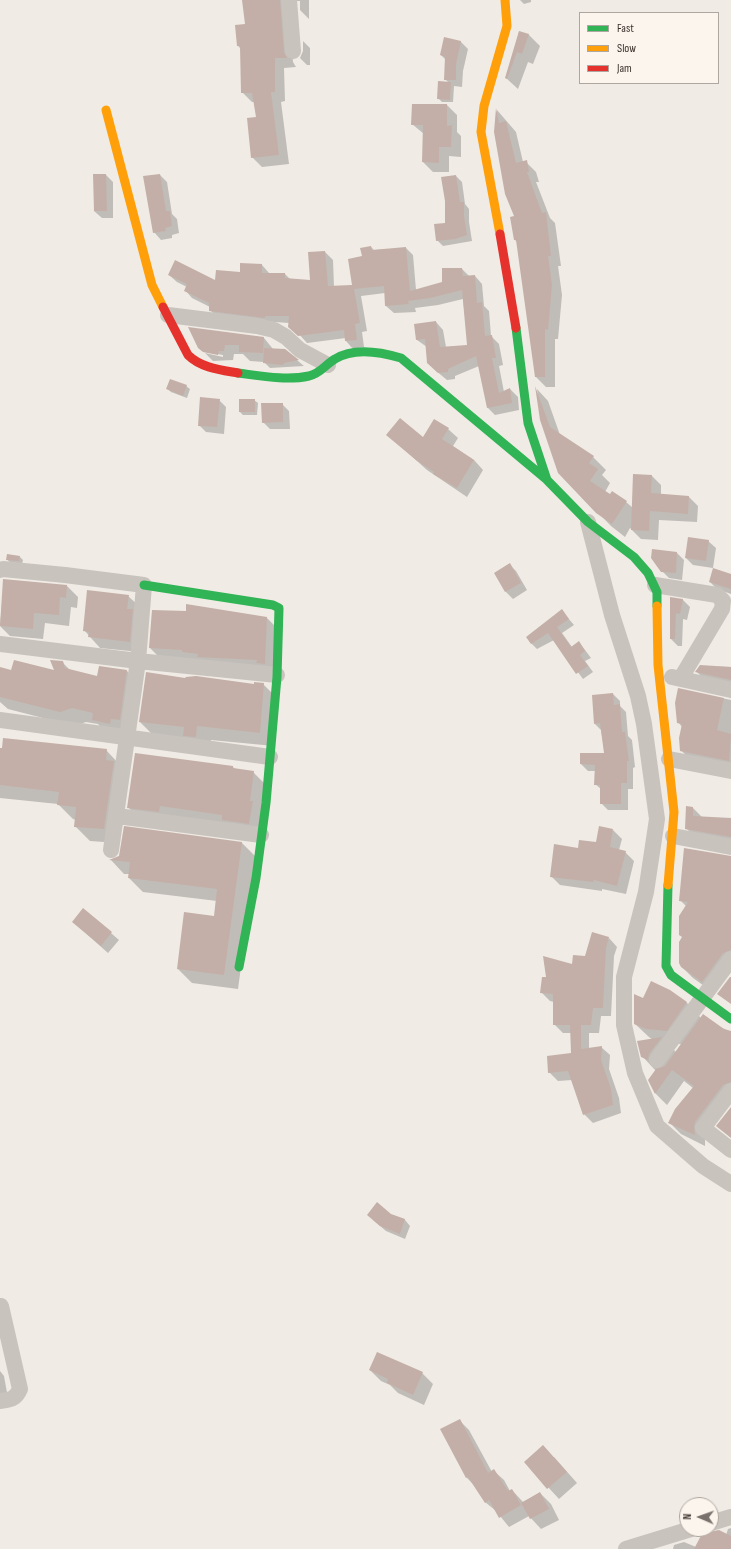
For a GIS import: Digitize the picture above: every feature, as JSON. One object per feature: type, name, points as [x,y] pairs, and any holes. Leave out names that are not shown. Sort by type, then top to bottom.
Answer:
[{"type":"street","points":[[289,0],[292,51]]},
{"type":"street","points":[[505,0],[508,18],[507,26],[484,106],[481,132],[512,298],[521,363],[524,402],[528,423],[547,480]]},
{"type":"street","points":[[106,110],[152,285],[188,355],[200,364],[240,372],[290,377],[313,375],[338,357],[357,353],[392,355],[401,358],[547,480],[588,522],[634,557],[648,573],[655,585],[658,600],[659,674],[674,812],[667,899],[666,966],[671,975],[731,1019]]},
{"type":"street","points":[[168,315],[257,326],[274,330],[286,337],[300,350],[328,365]]},
{"type":"street","points":[[588,522],[612,615],[638,696],[644,724],[657,819],[646,892],[624,977],[624,1025],[635,1073],[658,1126],[703,1166],[731,1184]]},
{"type":"street","points":[[0,570],[65,575],[144,585],[273,605],[279,608],[277,675],[258,866],[239,967]]},
{"type":"street","points":[[112,850],[138,661],[144,585]]},
{"type":"street","points":[[655,585],[718,595],[723,601],[722,609],[681,678]]},
{"type":"street","points":[[0,644],[138,661],[277,675]]},
{"type":"street","points":[[659,674],[731,690]]},
{"type":"street","points":[[0,720],[270,757]]},
{"type":"street","points":[[669,759],[731,771]]},
{"type":"street","points":[[117,816],[261,835]]},
{"type":"street","points":[[673,836],[731,847]]},
{"type":"street","points":[[657,1060],[731,959]]},
{"type":"street","points":[[731,1091],[703,1128],[731,1150]]},
{"type":"street","points":[[0,1401],[12,1400],[18,1395],[20,1389],[1,1306]]},
{"type":"street","points":[[719,1521],[731,1517]]},
{"type":"street","points":[[626,1549],[679,1533]]},
{"type":"building","points":[[242,0],[280,0],[284,52],[287,58],[275,58],[275,92],[271,92],[279,155],[251,158],[247,118],[256,117],[252,93],[241,93],[240,46],[237,46],[235,25],[245,24]]},
{"type":"building","points":[[519,31],[529,34],[522,54],[517,52],[507,79],[505,78]]},
{"type":"building","points":[[444,37],[461,41],[456,64],[456,80],[444,80],[445,57],[440,55]]},
{"type":"building","points":[[438,81],[451,82],[450,100],[437,99]]},
{"type":"building","points":[[412,104],[447,104],[447,126],[452,125],[451,147],[439,147],[439,163],[422,162],[423,125],[411,125]]},
{"type":"building","points":[[496,108],[499,123],[506,121],[516,163],[527,160],[529,172],[527,172],[542,213],[546,212],[551,256],[548,256],[552,285],[548,330],[545,329],[545,377],[535,377],[516,240],[514,240],[510,217],[514,216],[505,194],[494,132]]},
{"type":"building","points":[[93,174],[106,174],[107,211],[94,211]]},
{"type":"building","points":[[160,174],[166,211],[170,211],[172,226],[165,228],[166,231],[153,233],[143,176]]},
{"type":"building","points":[[456,175],[460,202],[464,202],[464,216],[467,235],[455,239],[436,241],[434,224],[445,223],[445,201],[441,177]]},
{"type":"building","points":[[371,246],[372,250],[406,247],[410,291],[442,282],[442,268],[462,268],[463,276],[475,275],[477,303],[482,302],[485,336],[492,335],[496,358],[492,358],[499,393],[510,388],[512,403],[487,408],[476,356],[448,369],[448,372],[438,373],[427,363],[425,339],[416,340],[414,324],[436,321],[440,347],[467,345],[462,290],[430,298],[408,301],[409,304],[385,306],[384,286],[354,289],[360,323],[355,324],[357,340],[345,341],[344,330],[298,336],[288,327],[289,316],[265,316],[265,318],[209,311],[209,303],[184,291],[187,284],[168,275],[175,260],[215,280],[216,270],[240,272],[240,263],[262,264],[262,273],[285,273],[285,278],[310,280],[308,252],[325,251],[328,286],[352,285],[348,259],[362,256],[360,248]]},
{"type":"building","points":[[188,327],[264,337],[263,353],[239,352],[239,345],[225,345],[224,351],[219,351],[218,355],[203,352],[198,348]]},
{"type":"building","points":[[264,348],[285,349],[299,360],[284,363],[283,365],[263,363]]},
{"type":"building","points":[[170,379],[187,385],[183,396],[166,389]]},
{"type":"building","points":[[535,386],[550,427],[594,456],[589,463],[598,469],[590,481],[610,494],[612,491],[627,501],[612,524],[596,513],[558,473],[540,420]]},
{"type":"building","points":[[200,397],[220,399],[217,427],[198,426]]},
{"type":"building","points":[[239,399],[255,399],[255,412],[239,412]]},
{"type":"building","points":[[261,403],[283,403],[283,422],[262,423]]},
{"type":"building","points":[[400,418],[423,437],[434,419],[449,428],[442,439],[474,460],[457,488],[433,474],[434,472],[416,460],[386,435]]},
{"type":"building","points":[[633,474],[652,475],[651,493],[689,496],[688,514],[650,511],[649,531],[631,530]]},
{"type":"building","points":[[688,537],[709,540],[706,561],[685,558]]},
{"type":"building","points":[[652,549],[677,552],[676,573],[661,572],[651,558]]},
{"type":"building","points":[[7,554],[20,556],[19,561],[6,560]]},
{"type":"building","points":[[510,563],[521,583],[505,592],[494,573]]},
{"type":"building","points":[[713,568],[731,574],[731,589],[709,582]]},
{"type":"building","points":[[3,579],[67,585],[66,598],[60,597],[59,615],[34,613],[33,629],[0,626]]},
{"type":"building","points":[[87,590],[129,595],[127,609],[133,609],[130,642],[88,637],[89,632],[83,631]]},
{"type":"building","points":[[670,597],[683,599],[680,614],[676,613],[675,639],[670,639]]},
{"type":"building","points":[[186,604],[267,617],[265,664],[256,663],[257,660],[197,657],[198,654],[182,652],[182,650],[149,648],[152,610],[186,611]]},
{"type":"building","points":[[562,609],[569,619],[557,627],[571,647],[579,641],[585,651],[580,655],[588,666],[576,674],[548,633],[531,644],[526,637]]},
{"type":"building","points":[[14,660],[54,670],[50,660],[63,661],[65,668],[97,676],[99,666],[127,670],[120,720],[111,719],[110,724],[92,720],[93,713],[72,708],[60,712],[0,697],[0,667],[11,670]]},
{"type":"building","points":[[700,665],[731,667],[731,680],[695,672]]},
{"type":"building","points":[[146,672],[185,678],[196,676],[254,684],[254,682],[264,683],[260,733],[197,726],[196,737],[183,736],[184,727],[139,722]]},
{"type":"building","points":[[678,688],[724,698],[717,730],[731,734],[729,761],[680,751],[679,738],[682,724],[677,723],[675,703]]},
{"type":"building","points":[[613,693],[614,705],[620,704],[622,732],[625,732],[629,761],[627,761],[627,783],[621,783],[621,804],[600,804],[600,785],[594,785],[595,765],[580,764],[580,753],[604,753],[600,723],[594,724],[592,695]]},
{"type":"building","points":[[3,738],[107,749],[106,760],[114,761],[104,829],[74,827],[76,807],[57,805],[59,792],[0,785],[0,748],[2,748]]},
{"type":"building","points":[[135,753],[233,766],[233,768],[254,771],[250,801],[253,801],[249,824],[222,820],[222,815],[160,806],[159,812],[127,808]]},
{"type":"building","points":[[686,806],[693,807],[693,816],[731,818],[731,837],[685,829]]},
{"type":"building","points":[[124,826],[242,842],[224,975],[177,969],[184,912],[214,916],[217,889],[128,878],[130,862],[109,860],[119,856]]},
{"type":"building","points":[[599,826],[613,829],[610,847],[626,851],[617,886],[594,880],[593,882],[550,877],[554,844],[578,848],[579,840],[596,842]]},
{"type":"building","points":[[684,848],[731,856],[731,950],[723,953],[702,982],[681,967],[679,963],[679,942],[682,937],[679,935],[679,916],[688,902],[679,901]]},
{"type":"building","points":[[83,908],[112,932],[101,946],[72,922]]},
{"type":"building","points":[[592,932],[609,937],[606,948],[603,1008],[593,1008],[591,1025],[581,1025],[581,1049],[602,1046],[601,1060],[611,1089],[613,1105],[583,1115],[568,1071],[548,1073],[547,1056],[571,1053],[570,1025],[553,1025],[553,994],[540,993],[542,977],[546,977],[543,956],[572,964],[573,955],[585,956]]},
{"type":"building","points":[[731,977],[731,1004],[717,994]]},
{"type":"building","points":[[651,981],[670,990],[687,1002],[667,1031],[646,1029],[634,1024],[634,994],[643,998]]},
{"type":"building","points":[[703,1014],[724,1029],[731,1031],[731,1082],[723,1085],[695,1122],[695,1135],[668,1123],[675,1109],[694,1086],[672,1070],[655,1094],[648,1080],[656,1069],[665,1066]]},
{"type":"building","points":[[662,1037],[649,1054],[648,1060],[641,1057],[637,1041]]},
{"type":"building","points":[[731,1107],[731,1138],[716,1126]]},
{"type":"building","points":[[377,1202],[391,1214],[405,1219],[400,1234],[380,1226],[367,1215]]},
{"type":"building","points":[[377,1352],[423,1372],[413,1395],[387,1383],[388,1379],[369,1370]]},
{"type":"building","points":[[460,1419],[488,1473],[494,1469],[508,1491],[512,1489],[521,1505],[499,1518],[489,1500],[485,1503],[468,1477],[466,1478],[440,1429]]},
{"type":"building","points":[[543,1445],[567,1472],[547,1489],[524,1462]]},
{"type":"building","points":[[540,1492],[549,1509],[530,1519],[521,1503]]},
{"type":"building","points":[[719,1530],[731,1536],[731,1549],[694,1549],[700,1537],[719,1537]]},
{"type":"traffic: fast","points":[[516,328],[528,423],[547,480],[588,522],[634,557],[648,573],[657,592],[657,606]]},
{"type":"traffic: fast","points":[[238,373],[274,378],[292,378],[313,375],[335,359],[342,355],[351,353],[368,352],[401,358],[546,479]]},
{"type":"traffic: fast","points":[[144,585],[273,605],[279,608],[277,677],[266,803],[256,878],[239,967]]},
{"type":"traffic: fast","points":[[668,885],[666,966],[671,975],[731,1019]]},
{"type":"traffic: slow","points":[[500,234],[481,132],[484,106],[507,26],[505,0]]},
{"type":"traffic: slow","points":[[106,110],[152,285],[163,307]]},
{"type":"traffic: slow","points":[[657,606],[658,665],[674,812],[668,885]]},
{"type":"traffic: jam","points":[[500,234],[516,328]]},
{"type":"traffic: jam","points":[[163,307],[188,355],[205,366],[238,373]]}]
